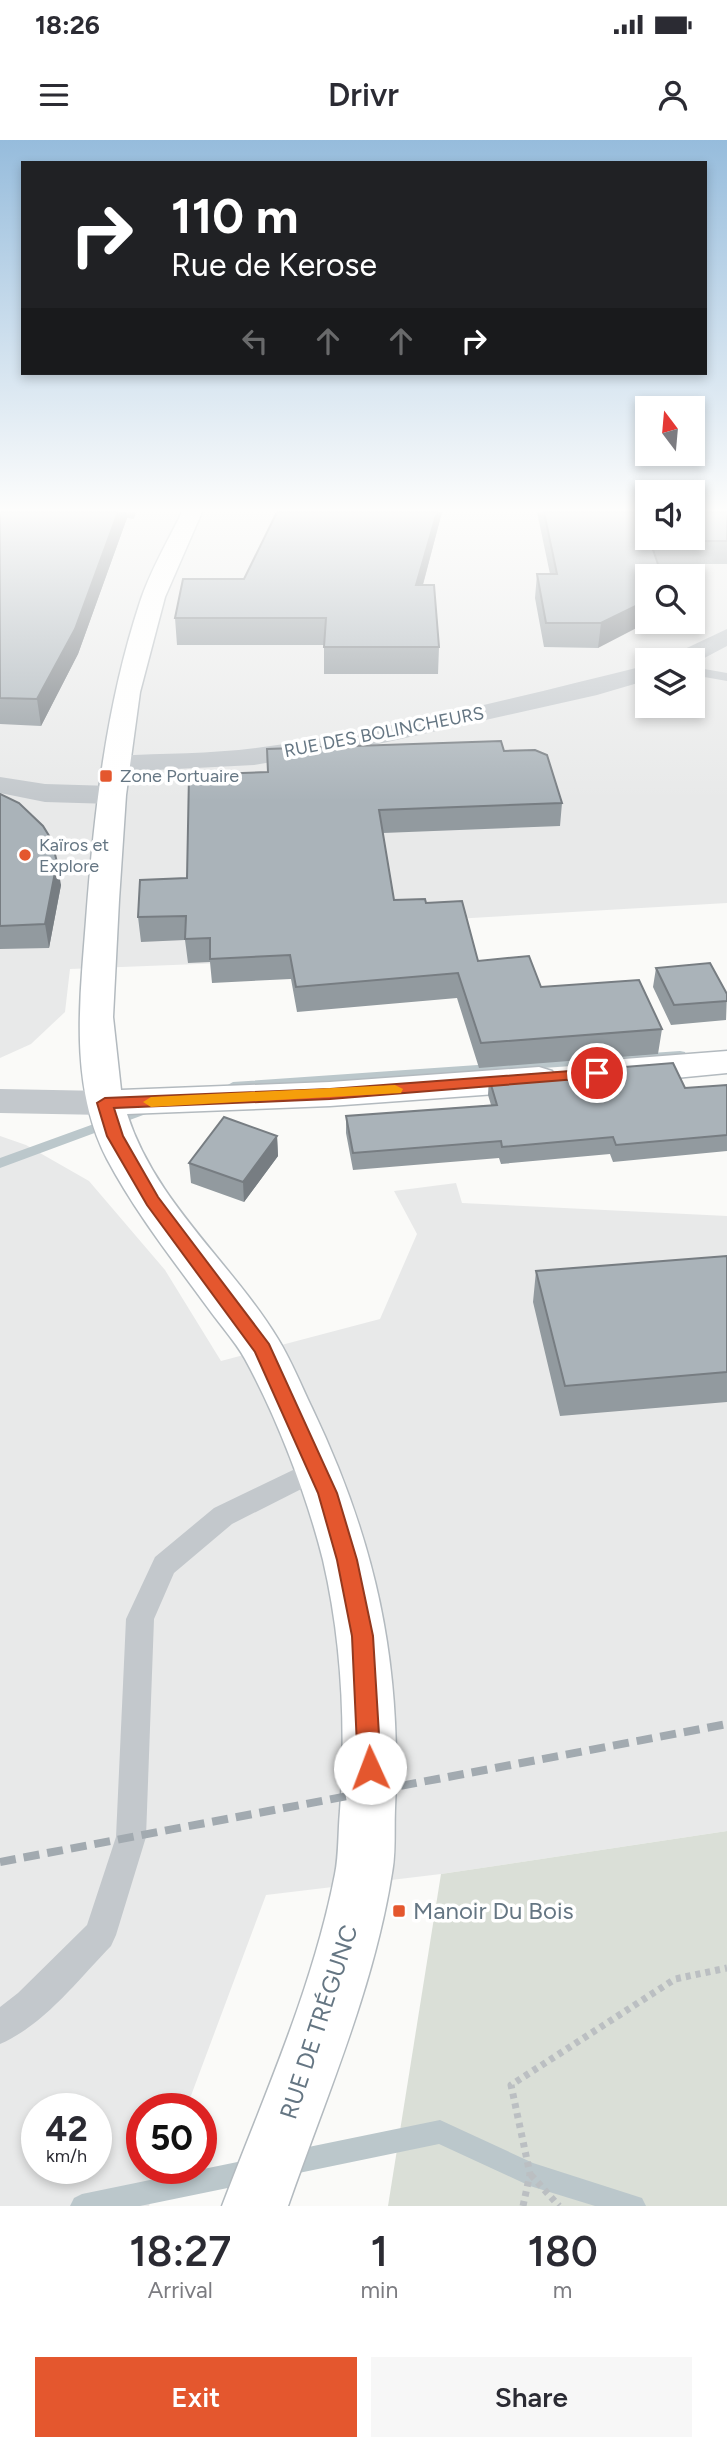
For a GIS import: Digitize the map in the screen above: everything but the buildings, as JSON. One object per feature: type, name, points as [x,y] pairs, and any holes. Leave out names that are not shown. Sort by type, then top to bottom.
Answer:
[{"type":"main road","name":"RUE DE TRÉGUNC","points":[[150,608],[127,692],[114,780],[96,1017],[105,1103],[115,1136],[152,1201],[262,1349],[318,1469],[347,1560],[362,1636],[370,1768],[364,1872],[334,1991],[255,2206]]},
{"type":"main road","points":[[105,1103],[330,1094],[727,1062]]},
{"type":"street","points":[[704,648],[727,636]]},
{"type":"street","name":"RUE DES BOLINCHEURS","points":[[0,785],[45,793],[204,762],[266,755],[435,723],[597,687],[635,676]]},
{"type":"street","points":[[0,1101],[105,1103]]},
{"type":"lane","points":[[705,673],[727,677]]},
{"type":"lane","points":[[0,2028],[30,2005],[100,1935],[131,1836],[140,1619],[164,1565],[223,1517],[318,1469]]},
{"type":"path","points":[[523,2206],[530,2174],[511,2085],[675,1979],[727,1968]]},
{"type":"path","points":[[530,2174],[559,2206]]},
{"type":"shaded area","points":[[0,608],[635,608],[635,634],[705,634],[705,608],[727,608],[727,903],[369,924],[374,957],[70,969],[65,1012],[31,1044],[0,1058]]},
{"type":"shaded area","points":[[0,1136],[26,1145],[89,1181],[165,1270],[221,1361],[380,1319],[417,1234],[394,1191],[456,1183],[462,1203],[727,1216],[727,1831],[441,1874],[266,1895],[192,2093],[126,2093],[126,2184],[157,2184],[149,2206],[0,2206]]},
{"type":"shaded area","points":[[727,1831],[727,2206],[388,2206],[441,1874]]},
{"type":"waterway","points":[[233,1086],[680,1055]]},
{"type":"waterway","points":[[0,1163],[149,1108]]},
{"type":"waterway","points":[[289,2163],[440,2132],[530,2174],[634,2206]]},
{"type":"waterway","points":[[82,2206],[252,2171]]},
{"type":"railway","points":[[0,1862],[727,1724]]},
{"type":"slow traffic","points":[[151,1102],[395,1089]]},
{"type":"place","name":"Zone Portuaire","points":[[106,776]]},
{"type":"place","name":"Kaïros et Explore","points":[[25,855]]},
{"type":"place","name":"Manoir Du Bois","points":[[399,1911]]},
{"type":"route","points":[[370,1768],[362,1636],[347,1560],[328,1493],[262,1349],[152,1201],[115,1136],[105,1103],[330,1094],[597,1073]]}]
